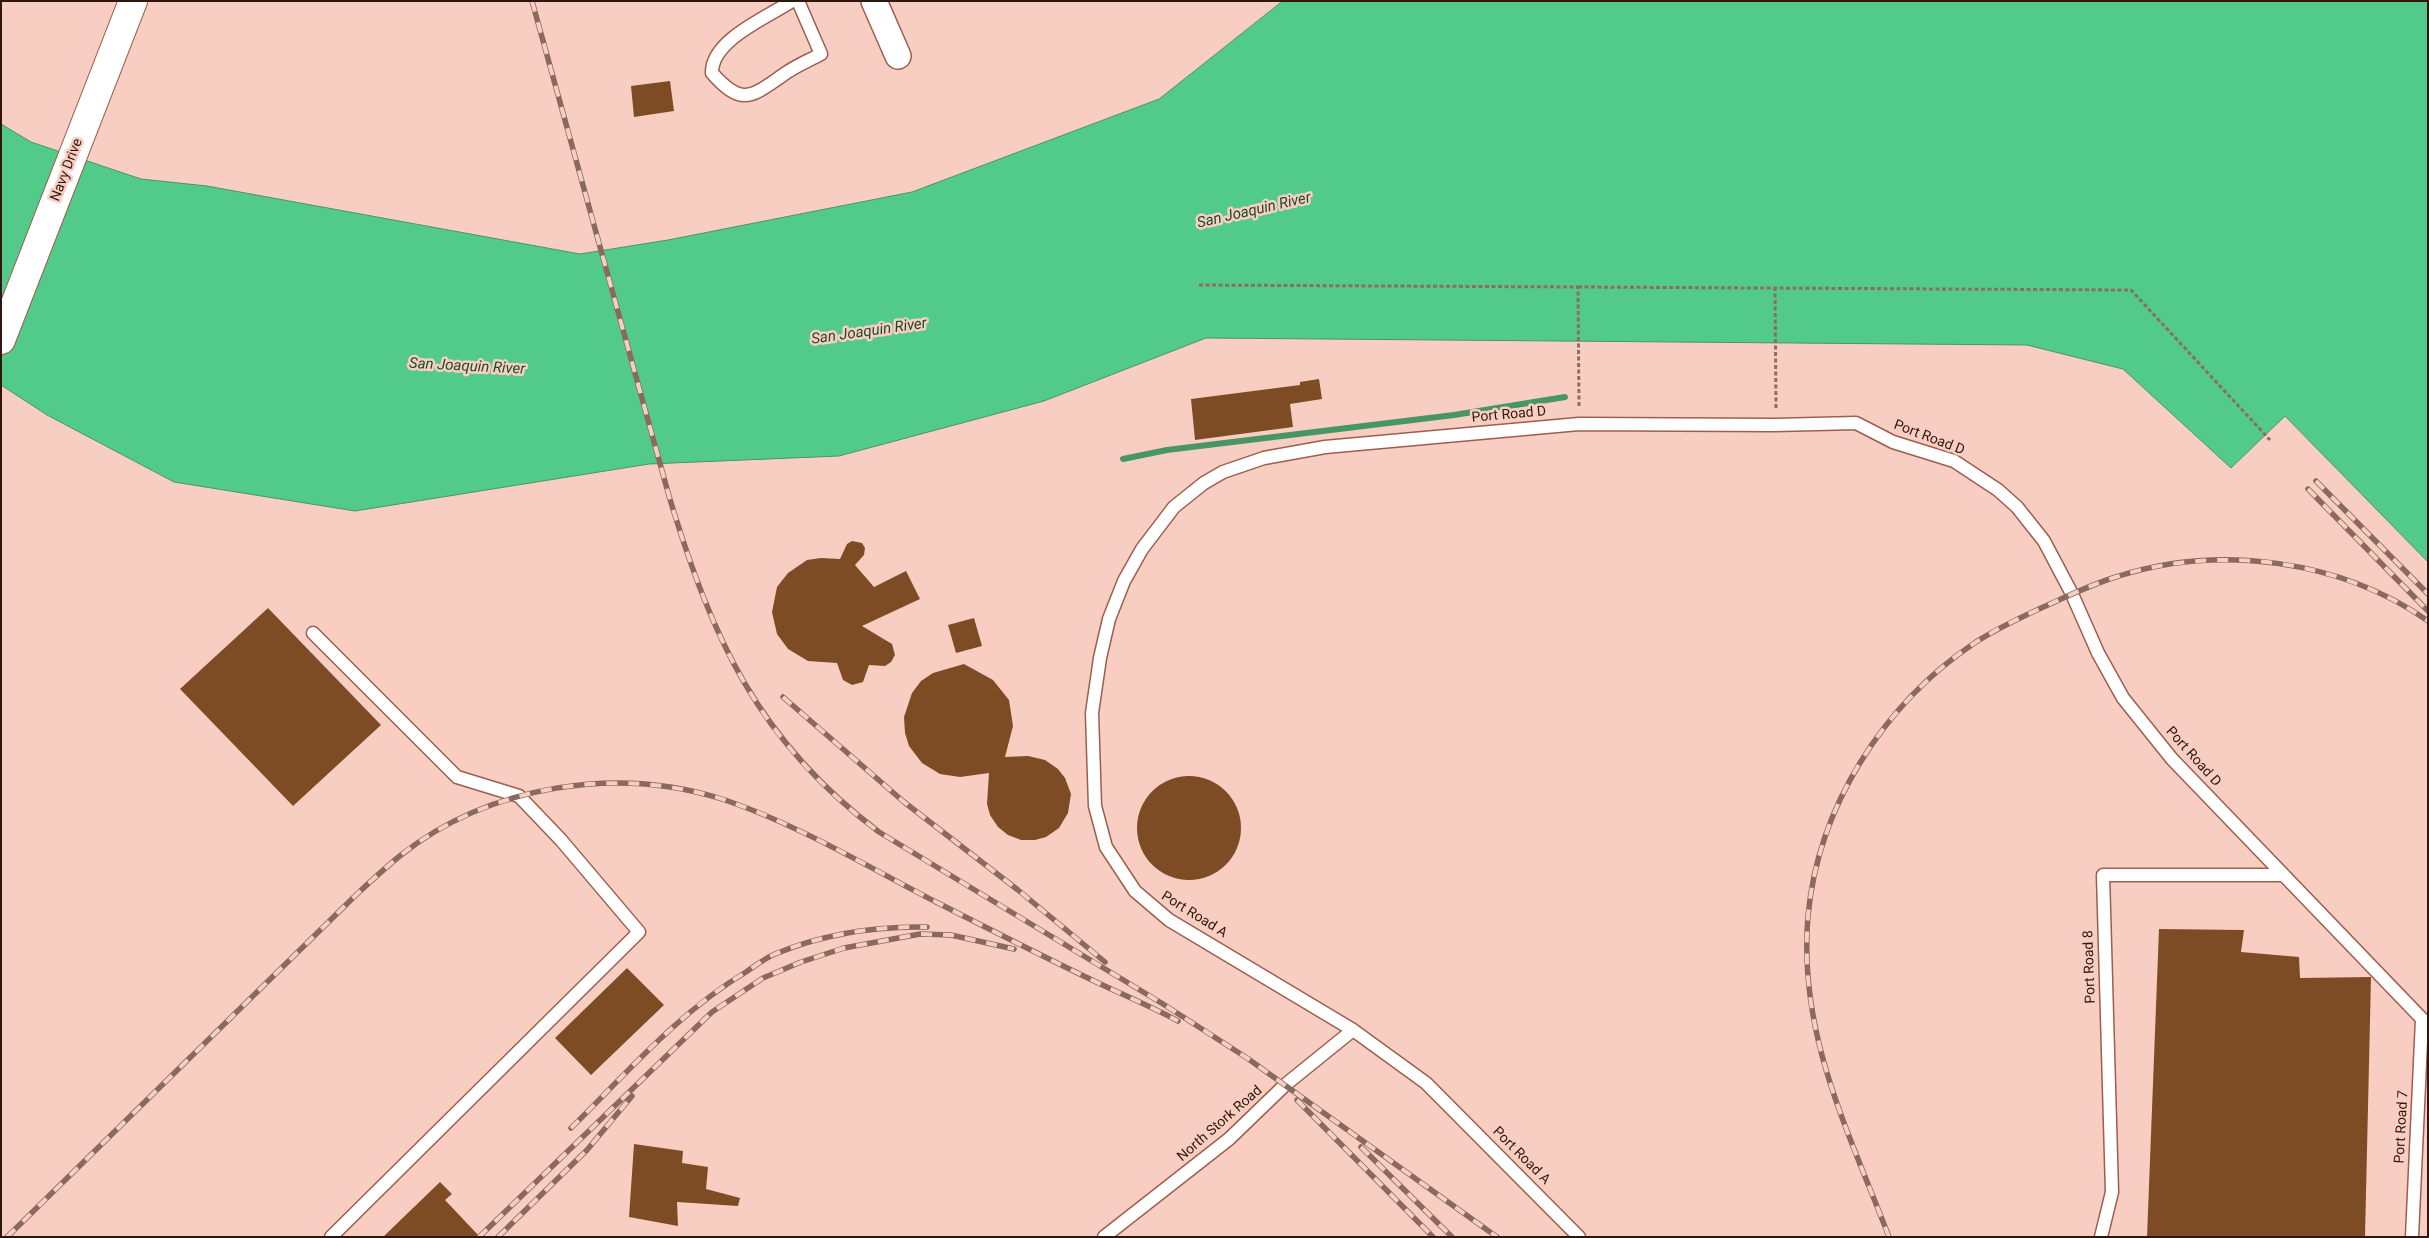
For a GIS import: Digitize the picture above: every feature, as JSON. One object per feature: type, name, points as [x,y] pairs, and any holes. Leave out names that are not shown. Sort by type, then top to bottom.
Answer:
[{"type":"street","name":"Navy Drive","points":[[1,340],[133,1]]},
{"type":"street","points":[[874,1],[898,56]]},
{"type":"lane","points":[[792,1],[725,44],[711,64],[712,72],[721,84],[743,96],[753,96],[798,65],[822,54],[798,1]]},
{"type":"lane","name":"Port Road D","points":[[1193,490],[1223,472],[1243,464],[1325,447],[1579,424],[1776,425],[1856,422],[1893,442],[1954,461],[1998,490],[2017,507],[2054,557],[2098,653],[2123,698],[2172,759],[2425,1022]]},
{"type":"lane","name":"Port Road A","points":[[1193,490],[1174,507],[1142,549],[1124,581],[1109,619],[1100,658],[1092,713],[1092,765],[1095,806],[1099,827],[1106,847],[1123,876],[1151,906],[1169,920],[1353,1030],[1426,1082],[1579,1237]]},
{"type":"lane","points":[[313,633],[457,777],[519,796],[561,840],[639,932],[331,1237]]},
{"type":"lane","name":"Port Road 8","points":[[2101,1237],[2112,1192],[2102,875],[2284,875]]},
{"type":"lane","name":"Port Road 7","points":[[2412,1237],[2425,1022]]},
{"type":"lane","name":"North Stork Road","points":[[1104,1237],[1229,1139],[1285,1084],[1353,1030]]},
{"type":"path","points":[[1199,285],[2130,290],[2270,440]]},
{"type":"path","points":[[1578,286],[1579,424]]},
{"type":"path","points":[[1775,287],[1776,425]]},
{"type":"water","name":"San Joaquin River","points":[[1283,1],[2428,1],[2428,562],[2285,416],[2231,468],[2123,369],[2027,345],[1206,338],[1044,401],[839,456],[649,464],[355,511],[174,482],[47,415],[1,385],[1,124],[31,142],[141,179],[207,186],[580,254],[668,240],[912,192],[1159,99]]},
{"type":"building","points":[[670,81],[674,111],[634,117],[631,86]]},
{"type":"building","points":[[1319,379],[1322,399],[1290,404],[1293,427],[1195,440],[1191,399],[1300,385],[1300,382]]},
{"type":"building","points":[[852,541],[862,543],[865,548],[864,555],[855,565],[874,587],[906,571],[920,599],[862,626],[892,644],[895,655],[891,662],[885,666],[869,665],[863,682],[852,685],[843,680],[837,663],[808,661],[788,649],[777,634],[772,612],[777,587],[788,573],[807,560],[821,558],[840,559],[847,544]]},
{"type":"building","points":[[268,608],[381,725],[293,806],[180,689]]},
{"type":"building","points":[[974,618],[982,646],[956,653],[948,625]]},
{"type":"building","points":[[964,664],[993,680],[1009,700],[1013,726],[1005,757],[1028,756],[1045,760],[1058,769],[1065,778],[1071,794],[1068,813],[1059,828],[1046,837],[1035,840],[1021,840],[1008,835],[998,827],[990,815],[987,804],[989,773],[960,777],[940,774],[922,763],[909,746],[905,733],[904,717],[912,693],[921,681],[933,673]]},
{"type":"building","points":[[1189,776],[1209,780],[1218,784],[1226,791],[1233,799],[1237,808],[1241,828],[1237,848],[1233,857],[1226,865],[1218,872],[1209,876],[1189,880],[1169,876],[1160,872],[1152,865],[1145,857],[1141,848],[1137,828],[1141,808],[1145,799],[1152,791],[1160,784],[1169,780]]},
{"type":"building","points":[[2159,929],[2244,930],[2241,952],[2299,957],[2300,978],[2371,977],[2365,1237],[2147,1237]]},
{"type":"building","points":[[627,968],[664,1005],[591,1075],[555,1038]]},
{"type":"building","points":[[634,1144],[683,1151],[682,1163],[708,1167],[706,1189],[740,1198],[738,1206],[677,1202],[678,1226],[629,1217]]},
{"type":"building","points":[[440,1182],[452,1194],[445,1200],[480,1237],[383,1237]]},
{"type":"waterway","points":[[1123,459],[1167,450],[1454,415],[1565,397]]},
{"type":"railway","points":[[532,1],[669,496],[685,547],[722,640],[744,683],[770,723],[801,761],[837,797],[879,832],[1163,1004],[1247,1058],[1497,1237]]},
{"type":"railway","points":[[2316,481],[2428,594]]},
{"type":"railway","points":[[2308,489],[2428,611]]},
{"type":"railway","points":[[1889,1237],[1843,1120],[1829,1081],[1818,1041],[1811,1001],[1807,959],[1808,916],[1814,876],[1825,836],[1841,798],[1860,762],[1884,728],[1911,697],[1940,669],[1973,644],[2001,627],[2092,585],[2158,566],[2198,561],[2238,560],[2279,564],[2319,572],[2357,584],[2394,600],[2428,621]]},
{"type":"railway","points":[[783,697],[904,802],[1018,890],[1105,962]]},
{"type":"railway","points":[[7,1237],[357,894],[401,855],[436,831],[474,812],[514,798],[556,788],[599,784],[642,784],[684,789],[753,810],[806,834],[1015,942],[1178,1021]]},
{"type":"railway","points":[[571,1128],[633,1065],[698,1006],[775,954],[831,936],[888,928],[927,927]]},
{"type":"railway","points":[[479,1237],[712,1012],[763,978],[801,962],[844,948],[920,934],[951,935],[1014,949]]},
{"type":"railway","points":[[498,1237],[587,1150],[632,1096]]},
{"type":"railway","points":[[1297,1100],[1433,1237]]},
{"type":"railway","points":[[1361,1147],[1452,1237]]}]
